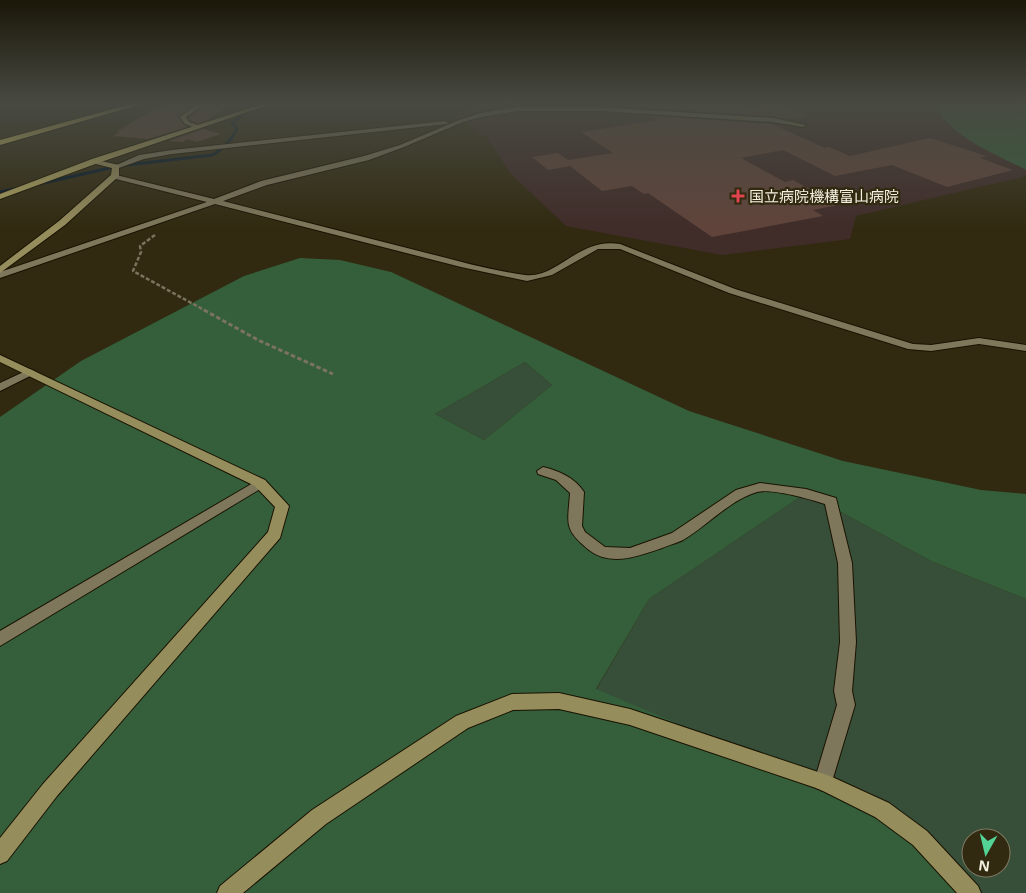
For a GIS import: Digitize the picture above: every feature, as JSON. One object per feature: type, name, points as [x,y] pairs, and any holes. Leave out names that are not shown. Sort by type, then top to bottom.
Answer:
[{"type":"main road","points":[[0,197],[140,146]]},
{"type":"street","points":[[0,270],[62,223],[115,172],[142,157],[238,146]]},
{"type":"street","points":[[0,275],[142,225],[170,218],[264,183],[403,146]]},
{"type":"street","points":[[95,161],[115,172],[215,202],[461,264],[527,278],[537,278],[592,248],[605,244],[622,247],[732,291],[912,347],[931,348],[979,341],[1026,348]]},
{"type":"street","points":[[0,358],[260,484],[282,506],[275,534],[50,790],[0,854]]},
{"type":"street","points":[[0,388],[30,372]]},
{"type":"street","points":[[543,471],[568,481],[577,492],[575,526],[580,535],[602,552],[630,553],[677,537],[741,493],[760,487],[806,493],[831,501],[845,563],[848,642],[843,692],[846,706],[823,782]]},
{"type":"street","points":[[0,639],[260,484]]},
{"type":"street","points":[[227,893],[319,817],[462,722],[512,702],[560,702],[630,717],[823,782],[882,810],[920,838],[971,893]]},
{"type":"path","points":[[170,218],[159,232],[140,246],[141,252],[133,271],[231,325],[240,328],[258,340],[333,374]]},
{"type":"shaded area","name":"国立病院機構富山病院","points":[[492,146],[1011,146],[1026,153],[1026,176],[856,216],[850,239],[722,255],[566,226],[510,173]]},
{"type":"green space","points":[[979,146],[1026,146],[1026,170]]},
{"type":"green space","points":[[300,258],[340,260],[391,272],[689,411],[843,461],[981,490],[1026,494],[1026,599],[933,562],[806,493],[649,599],[596,689],[882,810],[961,876],[961,878],[964,878],[982,893],[0,893],[0,417],[81,361],[244,276]],"holes":[[[525,362],[552,385],[484,440],[435,414]]]},
{"type":"green space","points":[[525,362],[552,385],[484,440],[435,414]]},
{"type":"green space","points":[[806,493],[933,562],[1026,599],[1026,893],[982,893],[964,878],[1011,878],[1011,828],[961,828],[961,876],[882,810],[596,690],[649,599]]},
{"type":"building","points":[[602,146],[820,146],[825,148],[829,147],[850,156],[896,146],[954,146],[986,156],[980,158],[1013,170],[947,187],[892,165],[835,176],[783,150],[741,158],[785,182],[793,180],[838,205],[813,210],[823,216],[712,237],[648,193],[644,194],[632,186],[602,191],[570,166],[548,170],[532,157],[558,153],[568,160],[613,153]]},
{"type":"waterway","points":[[39,184],[118,166],[212,155],[225,146]]},
{"type":"waterway","points":[[0,192],[18,188]]},
{"type":"place","name":"国立病院機構富山病院","points":[[738,196]]}]
